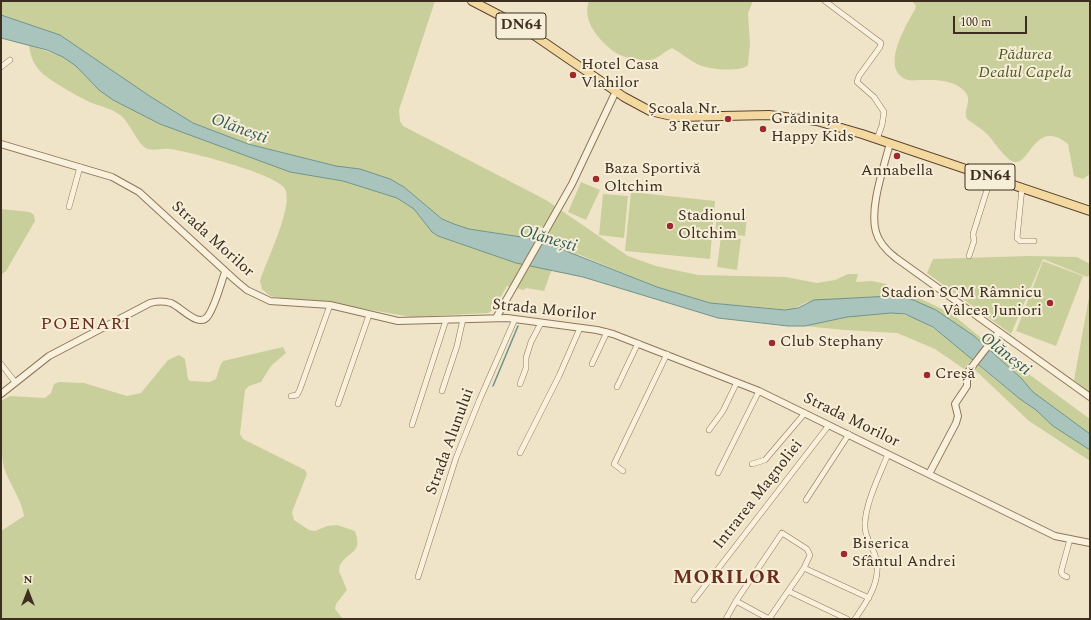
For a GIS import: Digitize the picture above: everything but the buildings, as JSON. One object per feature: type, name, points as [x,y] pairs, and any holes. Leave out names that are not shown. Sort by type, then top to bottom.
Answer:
[{"type":"main road","name":"DN64","points":[[472,1],[522,27],[641,107],[669,116],[797,117],[845,128],[1090,211]]},
{"type":"street","points":[[825,1],[881,43],[880,47],[858,76],[857,82],[874,98],[884,112],[878,139]]},
{"type":"street","points":[[1,67],[10,60]]},
{"type":"street","points":[[496,318],[548,223],[572,184],[616,91]]},
{"type":"street","points":[[890,143],[874,214],[876,231],[880,242],[896,258],[1090,398]]},
{"type":"street","name":"Strada Morilor","points":[[1,144],[122,181],[139,192],[225,272],[247,290],[270,301],[330,305],[368,315],[403,321],[496,318],[515,319],[607,332],[667,354],[759,391],[1048,533],[1090,543]]},
{"type":"street","points":[[69,207],[80,167]]},
{"type":"street","points":[[969,256],[991,177]]},
{"type":"street","points":[[1022,188],[1017,238],[1020,241],[1034,241]]},
{"type":"street","points":[[1,394],[60,349],[157,301],[171,304],[196,319],[203,320],[208,317],[225,272]]},
{"type":"street","points":[[291,396],[297,395],[300,389],[330,305]]},
{"type":"street","points":[[338,404],[368,315]]},
{"type":"street","points":[[442,391],[457,346],[463,319]]},
{"type":"street","name":"Strada Alunului","points":[[418,577],[456,458],[515,319]]},
{"type":"street","points":[[412,425],[446,320]]},
{"type":"street","points":[[520,384],[526,368],[527,354],[531,342],[541,323]]},
{"type":"street","points":[[520,453],[562,369],[580,328]]},
{"type":"street","points":[[592,364],[607,332]]},
{"type":"street","points":[[929,474],[956,423],[958,416],[955,404],[967,386],[967,373],[999,332]]},
{"type":"street","points":[[617,387],[638,343]]},
{"type":"street","points":[[623,471],[614,464],[667,354]]},
{"type":"street","points":[[1,364],[15,382]]},
{"type":"street","points":[[709,430],[723,411],[737,382]]},
{"type":"street","points":[[718,473],[759,391]]},
{"type":"street","points":[[752,464],[765,460],[805,413]]},
{"type":"street","name":"Intrarea Magnoliei","points":[[694,600],[829,425]]},
{"type":"street","points":[[806,500],[849,434]]},
{"type":"street","points":[[855,619],[875,586],[877,566],[874,554],[867,539],[865,523],[867,510],[888,454]]},
{"type":"street","points":[[726,619],[736,601],[782,533],[810,553],[804,568],[769,619],[736,601]]},
{"type":"street","points":[[1067,577],[1061,572],[1070,539]]},
{"type":"street","points":[[804,568],[869,598]]},
{"type":"street","points":[[788,591],[847,619]]},
{"type":"green space","points":[[1,1],[435,1],[399,110],[400,121],[403,126],[546,200],[628,256],[656,266],[698,275],[786,277],[817,283],[835,280],[848,274],[858,274],[856,282],[872,281],[886,284],[896,291],[919,298],[952,314],[986,342],[984,344],[936,310],[892,296],[807,302],[791,310],[710,303],[657,287],[580,255],[510,235],[469,229],[454,224],[442,219],[404,187],[390,179],[360,169],[336,166],[248,144],[193,123],[151,97],[60,35],[1,15]]},
{"type":"green space","points":[[589,1],[753,1],[748,13],[750,44],[748,65],[731,70],[709,68],[699,65],[672,48],[652,60],[628,58],[618,54],[599,38],[590,24],[587,9]]},
{"type":"green space","name":"Pădurea Dealul Capela","points":[[912,1],[1090,1],[1090,174],[1083,179],[1074,176],[1068,144],[1057,137],[1048,136],[1041,139],[1020,161],[1012,161],[1004,155],[987,134],[967,119],[966,112],[968,96],[961,88],[944,81],[908,80],[899,75],[895,67],[895,57],[901,35],[916,6]]},
{"type":"green space","points":[[29,45],[63,57],[76,66],[99,90],[113,100],[160,124],[290,172],[343,181],[397,198],[414,209],[432,232],[438,236],[516,263],[552,269],[544,291],[526,288],[524,290],[507,286],[493,310],[488,313],[411,317],[313,300],[285,299],[270,296],[262,289],[260,281],[283,220],[287,197],[285,189],[278,183],[266,177],[231,164],[179,151],[166,149],[151,150],[144,147],[137,139],[124,118],[120,115],[110,109],[92,103],[57,84],[38,69],[31,56]]},
{"type":"green space","points":[[581,182],[600,190],[586,220],[568,212]]},
{"type":"green space","name":"Stadionul Oltchim","points":[[631,192],[715,201],[710,259],[625,251]]},
{"type":"green space","points":[[603,194],[628,196],[624,238],[599,235]]},
{"type":"green space","points":[[1,209],[30,212],[34,215],[35,221],[6,271],[1,275]]},
{"type":"green space","points":[[717,214],[747,217],[745,236],[715,233]]},
{"type":"green space","points":[[721,236],[741,239],[737,270],[717,267]]},
{"type":"green space","points":[[1028,256],[1077,257],[1090,264],[1090,274],[1087,277],[1043,259],[1011,334],[927,273],[933,259]]},
{"type":"green space","name":"Stadion SCM Râmnicu Vâlcea Juniori","points":[[1043,261],[1083,276],[1056,346],[1016,331]]},
{"type":"green space","points":[[1090,292],[1090,393],[1074,380]]},
{"type":"green space","points":[[891,313],[914,318],[925,323],[935,329],[972,359],[964,369],[935,349],[897,333],[805,326],[847,317]]},
{"type":"green space","points":[[283,347],[286,353],[271,366],[261,382],[249,386],[245,390],[240,434],[243,439],[305,470],[307,474],[292,512],[294,520],[309,530],[315,531],[327,526],[337,525],[355,531],[357,538],[356,548],[340,565],[339,571],[347,590],[336,604],[335,609],[343,619],[1,619],[1,531],[24,516],[23,509],[4,468],[1,443],[1,401],[10,396],[45,398],[51,393],[54,384],[59,382],[84,383],[127,396],[141,393],[168,360],[179,355],[185,359],[188,379],[190,381],[210,382],[216,379],[223,361]]},
{"type":"green space","points":[[992,347],[1090,419],[1090,434],[1033,392],[1021,378],[990,350]]},
{"type":"green space","points":[[978,365],[1036,410],[1053,426],[1090,450],[1090,461],[1029,421],[974,369]]},
{"type":"water","points":[[1,15],[60,35],[151,97],[193,123],[248,144],[336,166],[360,169],[390,179],[404,187],[442,219],[469,229],[528,238],[556,247],[657,287],[710,303],[785,310],[798,308],[814,300],[892,296],[911,299],[936,310],[974,336],[1021,378],[1033,392],[1090,434],[1090,450],[1053,426],[1036,410],[1020,399],[933,327],[905,314],[891,313],[847,317],[805,326],[788,326],[718,318],[583,277],[516,263],[438,236],[432,232],[414,209],[397,198],[343,181],[290,172],[160,124],[113,100],[99,90],[76,66],[63,57],[47,50],[1,38]]},
{"type":"waterway","points":[[493,386],[518,326]]},
{"type":"place","name":"Hotel Casa Vlahilor","points":[[573,75]]},
{"type":"place","name":"Școala Nr. 3 Retur","points":[[728,119]]},
{"type":"place","name":"Grădinița Happy Kids","points":[[763,129]]},
{"type":"place","name":"Annabella","points":[[897,156]]},
{"type":"place","name":"Baza Sportivă Oltchim","points":[[596,179]]},
{"type":"place","name":"Stadionul Oltchim","points":[[670,226]]},
{"type":"place","name":"Stadion SCM Râmnicu Vâlcea Juniori","points":[[1050,303]]},
{"type":"place","name":"Club Stephany","points":[[772,343]]},
{"type":"place","name":"Creșă","points":[[927,375]]},
{"type":"place","name":"Biserica Sfântul Andrei","points":[[844,554]]},
{"type":"district","name":"POENARI","points":[[86,325]]},
{"type":"district","name":"MORILOR","points":[[727,579]]},
{"type":"water label","name":"Olănești","points":[[239,130]]},
{"type":"water label","name":"Olănești","points":[[548,240]]},
{"type":"water label","name":"Olănești","points":[[1005,355]]}]
